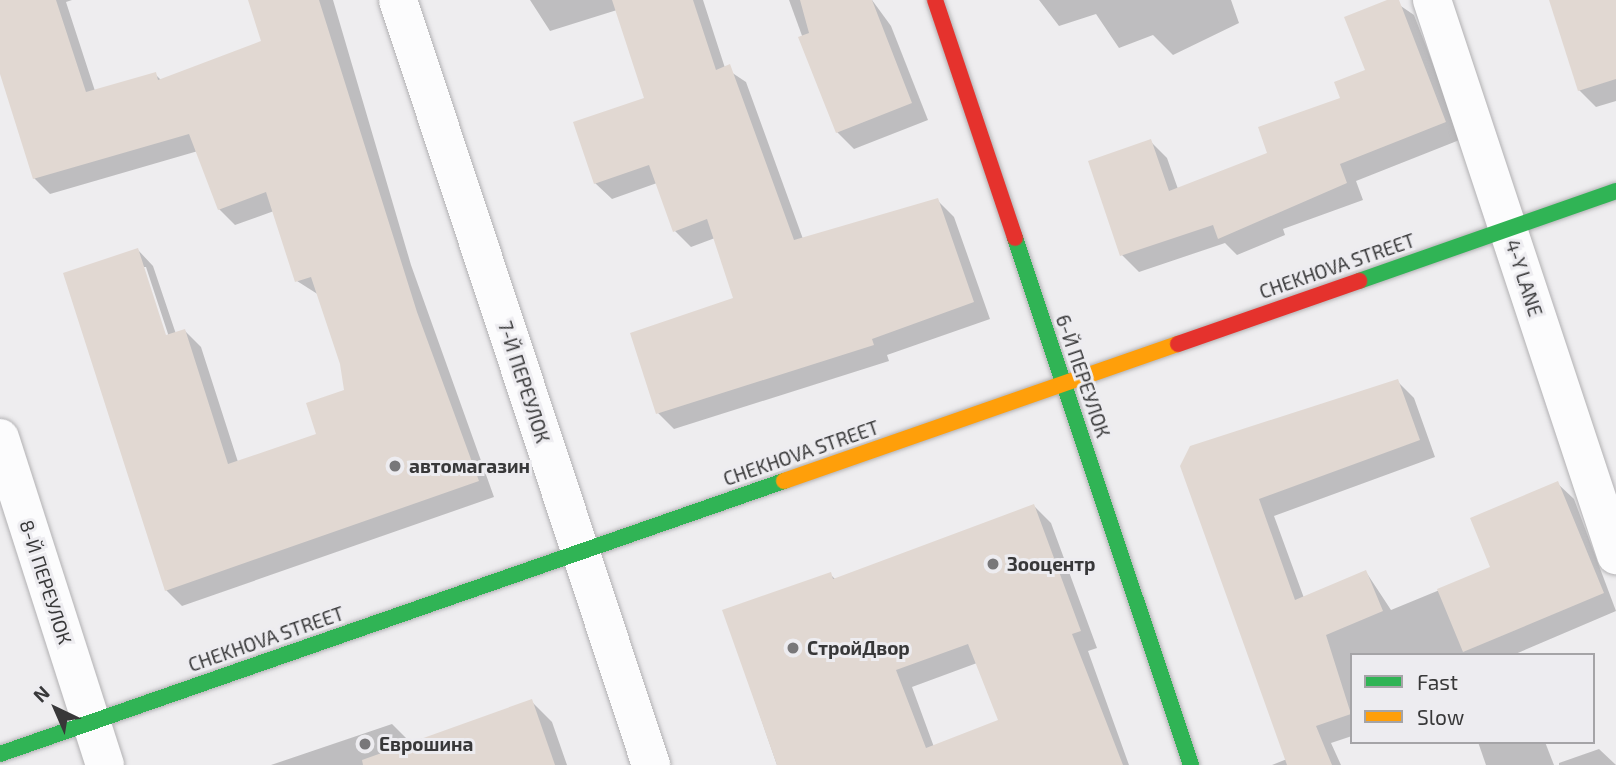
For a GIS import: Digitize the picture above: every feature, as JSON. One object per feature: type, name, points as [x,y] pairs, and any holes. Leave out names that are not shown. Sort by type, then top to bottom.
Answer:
[{"type":"main road","name":"6-Й ПЕРЕУЛОК","points":[[935,0],[1191,765]]},
{"type":"main road","name":"CHEKHOVA STREET","points":[[0,754],[1616,191]]},
{"type":"street","name":"7-Й ПЕРЕУЛОК","points":[[398,0],[651,765]]},
{"type":"street","name":"4-Y LANE","points":[[1432,0],[1616,555]]},
{"type":"street","name":"8-Й ПЕРЕУЛОК","points":[[0,438],[105,765]]},
{"type":"building","points":[[0,0],[56,0],[86,92],[156,72],[158,80],[261,41],[248,0],[319,0],[417,312],[479,481],[165,591],[63,273],[138,248],[166,335],[185,329],[228,464],[316,434],[306,403],[344,390],[340,364],[311,277],[295,282],[266,192],[218,210],[189,134],[33,179],[0,74]]},
{"type":"building","points":[[612,0],[693,0],[716,70],[730,64],[794,240],[938,198],[974,302],[872,339],[874,345],[656,414],[630,333],[733,298],[707,219],[673,232],[649,165],[594,184],[573,122],[644,98]]},
{"type":"building","points":[[800,0],[872,0],[912,103],[836,133],[798,37],[809,33]]},
{"type":"building","points":[[1387,0],[1399,0],[1446,122],[1340,164],[1347,183],[1218,239],[1213,225],[1120,256],[1088,161],[1151,139],[1169,191],[1267,153],[1258,127],[1340,98],[1334,82],[1365,70],[1344,17]]},
{"type":"building","points":[[1549,0],[1616,0],[1616,79],[1578,91]]},
{"type":"building","points":[[1398,379],[1420,440],[1259,499],[1295,600],[1366,570],[1383,611],[1326,635],[1350,711],[1350,714],[1316,726],[1332,765],[1287,765],[1180,466],[1190,446]]},
{"type":"building","points":[[1558,481],[1604,593],[1463,652],[1437,589],[1490,567],[1470,518]]},
{"type":"building","points":[[1034,504],[1081,631],[1072,634],[1123,765],[777,765],[722,610],[831,572],[833,579]],"holes":[[[968,644],[998,720],[926,748],[896,670]]]},
{"type":"building","points":[[532,699],[555,765],[363,765],[362,760]]},
{"type":"traffic: fast","points":[[1359,281],[1616,191]]},
{"type":"traffic: fast","points":[[1015,238],[1191,765]]},
{"type":"traffic: fast","points":[[0,754],[784,481]]},
{"type":"traffic: slow","points":[[784,481],[1178,344]]},
{"type":"traffic: jam","points":[[935,0],[1015,238]]},
{"type":"traffic: jam","points":[[1178,344],[1359,281]]},
{"type":"place","name":"автомагазин","points":[[395,466]]},
{"type":"place","name":"Зооцентр","points":[[993,564]]},
{"type":"place","name":"СтройДвор","points":[[793,648]]},
{"type":"place","name":"Еврошина","points":[[365,744]]}]
